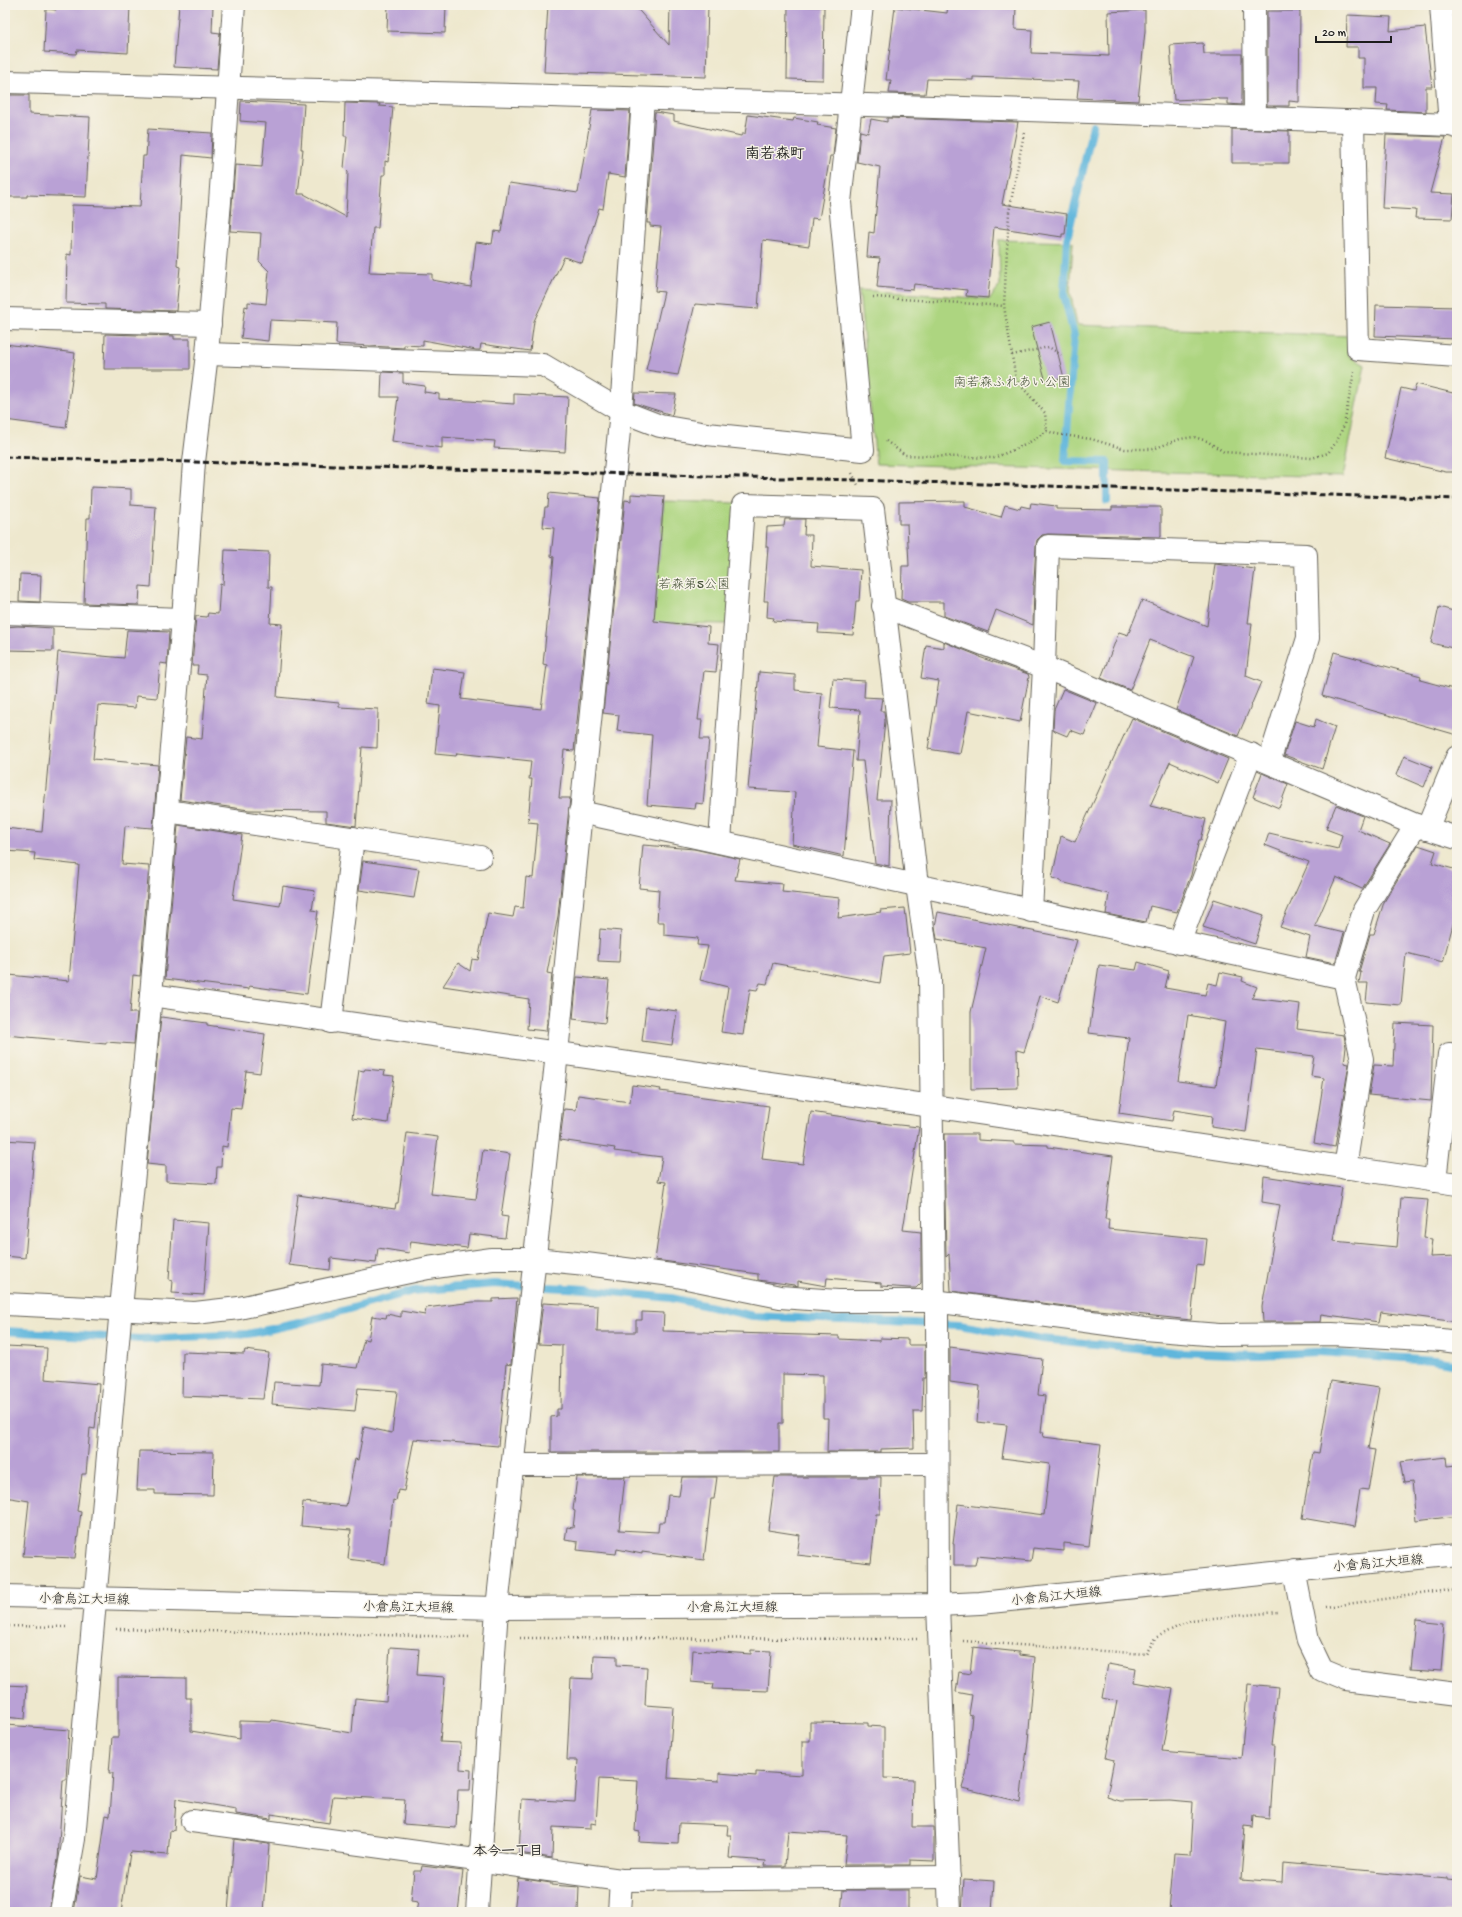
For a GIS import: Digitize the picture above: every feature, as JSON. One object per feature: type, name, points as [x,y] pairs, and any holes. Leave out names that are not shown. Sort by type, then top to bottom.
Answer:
[{"type":"street","points":[[61,1912],[74,1839],[120,1314],[152,995],[183,619],[194,462],[210,324],[234,5]]},
{"type":"street","points":[[207,354],[543,364],[621,411],[660,426],[708,434],[863,450],[840,202],[862,5]]},
{"type":"street","points":[[1254,5],[1255,118]]},
{"type":"street","points":[[5,82],[850,105],[1354,121],[1453,126],[1441,5]]},
{"type":"street","points":[[477,1912],[497,1608],[557,1053],[621,411],[643,99]]},
{"type":"street","points":[[1354,121],[1358,349],[1457,356]]},
{"type":"street","points":[[5,320],[210,324]]},
{"type":"street","points":[[720,842],[743,505],[873,509],[883,606],[917,885],[930,977],[936,1316],[938,1605],[950,1912]]},
{"type":"street","points":[[1031,911],[1044,667],[1048,546],[1306,554],[1308,638],[1260,758],[1179,943]]},
{"type":"street","points":[[883,606],[1044,667],[1421,827],[1457,838]]},
{"type":"street","points":[[5,613],[183,619]]},
{"type":"street","points":[[1345,1168],[1362,1059],[1344,978],[1364,910],[1421,827],[1457,757]]},
{"type":"street","points":[[167,811],[480,857]]},
{"type":"street","points":[[580,812],[1344,978]]},
{"type":"street","points":[[332,1022],[353,838]]},
{"type":"street","points":[[152,995],[332,1022],[932,1106],[1457,1184]]},
{"type":"street","points":[[1435,1181],[1449,1054],[1457,1055]]},
{"type":"street","points":[[5,1304],[120,1314],[195,1313],[239,1308],[428,1268],[492,1259],[534,1265],[586,1264],[672,1275],[780,1297],[838,1302],[936,1316],[1144,1328],[1220,1335],[1332,1334],[1457,1342]]},
{"type":"street","points":[[512,1465],[937,1464]]},
{"type":"street","name":"小倉烏江大垣線","points":[[5,1596],[497,1608],[938,1605],[980,1603],[1457,1554]]},
{"type":"street","points":[[1294,1570],[1308,1641],[1322,1670],[1346,1680],[1457,1694]]},
{"type":"street","points":[[192,1820],[621,1880],[949,1877]]},
{"type":"street","points":[[619,1912],[621,1880]]},
{"type":"path","points":[[1028,111],[1008,212],[1004,306],[1016,380],[1045,413],[1047,431]]},
{"type":"path","points":[[848,295],[1004,306]]},
{"type":"path","points":[[1012,355],[1049,348],[1061,355]]},
{"type":"path","points":[[1047,431],[1056,434],[1091,439],[1125,449],[1153,449],[1180,439],[1194,437],[1207,440],[1224,452],[1312,458],[1328,453],[1337,441],[1344,425],[1358,349]]},
{"type":"path","points":[[860,422],[905,455],[994,458],[1025,445],[1047,431]]},
{"type":"path","points":[[837,447],[873,509]]},
{"type":"green space","name":"南若森ふれあい公園","points":[[999,240],[1073,242],[1070,291],[1077,325],[1350,336],[1349,356],[1365,365],[1343,477],[876,464],[859,290],[990,299],[1000,285]]},
{"type":"green space","name":"若森第5公園","points":[[664,501],[738,503],[729,624],[653,623]]},
{"type":"building","points":[[56,5],[130,5],[128,53],[77,50],[76,54],[44,52],[46,9],[56,10]]},
{"type":"building","points":[[179,5],[213,5],[212,32],[220,33],[217,69],[174,67]]},
{"type":"building","points":[[388,5],[446,5],[445,33],[387,31]]},
{"type":"building","points":[[548,5],[634,5],[669,45],[670,5],[708,5],[706,77],[544,72]]},
{"type":"building","points":[[948,5],[1016,7],[1015,29],[1032,30],[1031,53],[1109,56],[1108,12],[1145,10],[1145,31],[1138,101],[1077,98],[1079,81],[973,77],[973,80],[927,79],[925,94],[889,93],[891,80],[886,80],[895,7],[947,13]]},
{"type":"building","points":[[788,6],[824,7],[823,80],[787,79]]},
{"type":"building","points":[[1267,11],[1300,11],[1299,102],[1289,101],[1289,106],[1267,106]]},
{"type":"building","points":[[1347,15],[1391,17],[1390,31],[1425,27],[1432,87],[1426,87],[1426,112],[1387,110],[1388,105],[1376,104],[1377,88],[1364,88],[1364,58],[1358,58],[1358,47],[1346,47]]},
{"type":"building","points":[[1203,43],[1204,54],[1242,54],[1242,105],[1228,104],[1228,99],[1218,98],[1174,100],[1170,45]]},
{"type":"building","points":[[5,95],[29,95],[29,114],[90,117],[86,197],[27,195],[27,197],[5,197]]},
{"type":"building","points":[[241,101],[304,104],[301,149],[303,149],[298,194],[304,194],[346,217],[348,172],[344,168],[347,136],[344,136],[345,103],[380,104],[379,106],[393,107],[388,162],[385,161],[385,175],[382,175],[378,228],[373,228],[369,272],[432,274],[432,280],[471,287],[476,242],[492,244],[494,231],[501,232],[509,183],[578,193],[592,110],[630,111],[625,177],[608,174],[603,209],[599,208],[582,263],[564,257],[534,321],[530,351],[481,344],[480,350],[476,350],[423,340],[423,346],[404,345],[404,348],[336,344],[337,323],[270,320],[268,341],[241,338],[245,306],[248,307],[248,302],[266,304],[269,271],[259,261],[261,233],[230,231],[235,165],[262,167],[266,123],[240,121]]},
{"type":"building","points":[[655,112],[674,115],[674,121],[741,136],[742,134],[745,134],[748,115],[793,121],[794,118],[818,122],[817,125],[836,128],[833,156],[830,156],[819,219],[812,218],[809,246],[763,240],[758,309],[695,304],[678,375],[646,370],[664,292],[655,291],[661,227],[650,226],[650,223],[647,223]]},
{"type":"building","points":[[887,118],[1018,122],[1002,204],[1067,214],[1065,234],[1062,234],[1062,237],[994,227],[988,298],[966,296],[967,290],[914,284],[913,290],[877,287],[880,258],[867,257],[869,232],[874,233],[880,167],[857,162],[860,131],[868,133],[871,119],[887,122]]},
{"type":"building","points":[[148,129],[212,133],[211,158],[183,155],[177,266],[180,267],[176,311],[105,309],[105,304],[66,303],[67,254],[71,255],[72,205],[140,207],[143,156],[146,156]]},
{"type":"building","points":[[1232,129],[1289,131],[1289,163],[1232,163]]},
{"type":"building","points":[[1386,135],[1445,137],[1430,193],[1454,194],[1452,219],[1415,218],[1416,210],[1382,208]]},
{"type":"building","points":[[1376,305],[1457,307],[1457,339],[1375,336]]},
{"type":"building","points":[[1050,322],[1064,378],[1046,382],[1031,327]]},
{"type":"building","points":[[105,334],[174,336],[174,339],[190,339],[190,369],[104,369]]},
{"type":"building","points":[[5,344],[75,353],[66,428],[5,420]]},
{"type":"building","points":[[382,372],[403,373],[403,383],[425,386],[424,392],[439,394],[439,399],[514,404],[514,394],[568,397],[565,452],[494,448],[495,441],[442,437],[442,448],[392,441],[398,397],[381,397]]},
{"type":"building","points":[[1416,384],[1457,394],[1457,472],[1446,472],[1385,458],[1401,388],[1414,391]]},
{"type":"building","points":[[635,393],[676,394],[672,415],[634,403]]},
{"type":"building","points":[[91,487],[131,489],[131,505],[156,507],[151,587],[140,586],[139,605],[84,603],[87,518],[90,518]]},
{"type":"building","points":[[549,493],[600,498],[574,751],[564,750],[559,798],[570,798],[558,916],[547,973],[552,974],[546,1031],[527,1029],[529,999],[443,986],[458,963],[470,971],[472,959],[478,960],[488,913],[513,917],[515,907],[523,908],[526,877],[533,878],[538,823],[528,822],[532,779],[529,779],[531,761],[457,753],[456,756],[435,754],[440,706],[428,704],[432,668],[465,672],[461,699],[541,709],[547,665],[543,664],[554,557],[551,556],[554,528],[543,527],[545,507],[548,507]]},
{"type":"building","points":[[631,494],[664,496],[654,621],[709,627],[708,643],[719,644],[716,672],[704,671],[698,720],[702,720],[700,739],[709,739],[703,804],[696,803],[695,809],[647,805],[652,735],[617,731],[619,715],[603,713],[625,500],[631,501]]},
{"type":"building","points":[[965,501],[965,507],[1001,517],[1005,505],[1020,509],[1021,506],[1030,508],[1031,503],[1056,506],[1056,509],[1112,510],[1112,507],[1161,507],[1161,537],[1042,535],[1037,540],[1036,546],[1033,585],[1033,625],[996,610],[988,632],[944,616],[944,602],[908,602],[901,599],[902,566],[909,566],[907,524],[899,524],[899,502]]},
{"type":"building","points":[[785,519],[805,519],[804,535],[812,535],[811,566],[861,570],[859,601],[856,601],[853,635],[818,633],[819,624],[773,621],[774,618],[767,617],[768,601],[764,601],[768,547],[766,547],[767,527],[784,526]]},
{"type":"building","points":[[225,550],[269,552],[268,587],[272,587],[270,623],[282,624],[277,697],[339,703],[339,707],[378,709],[377,748],[362,747],[356,826],[326,822],[326,811],[249,810],[180,800],[186,737],[202,739],[207,675],[197,674],[198,666],[192,666],[196,616],[207,617],[208,613],[218,614],[220,584],[223,585]]},
{"type":"building","points":[[1215,564],[1255,569],[1248,623],[1252,623],[1246,676],[1261,682],[1238,736],[1176,710],[1194,657],[1150,640],[1130,690],[1101,678],[1119,632],[1128,635],[1142,600],[1207,626]]},
{"type":"building","points":[[20,574],[41,575],[40,602],[19,601]]},
{"type":"building","points":[[1439,607],[1457,612],[1457,649],[1431,643]]},
{"type":"building","points":[[18,626],[53,628],[53,651],[5,650],[5,627]]},
{"type":"building","points":[[127,630],[169,632],[167,664],[160,663],[157,698],[136,696],[135,708],[98,705],[93,759],[158,765],[153,828],[125,826],[122,864],[149,866],[140,976],[133,975],[130,1013],[137,1013],[134,1044],[106,1042],[106,1044],[5,1035],[5,992],[8,992],[9,975],[69,981],[79,865],[34,860],[35,853],[5,851],[5,828],[42,832],[58,652],[124,658]]},
{"type":"building","points":[[944,642],[979,657],[1028,674],[1029,677],[1020,722],[968,711],[960,754],[928,749],[939,681],[921,678],[926,645],[944,648]]},
{"type":"building","points":[[1334,652],[1421,676],[1420,680],[1457,690],[1457,735],[1322,696]]},
{"type":"building","points":[[759,672],[795,675],[795,690],[822,693],[817,747],[853,751],[844,856],[792,844],[795,792],[748,789]]},
{"type":"building","points":[[833,679],[865,681],[864,697],[882,698],[880,711],[884,711],[885,721],[877,800],[891,800],[889,866],[875,863],[863,761],[856,761],[860,710],[830,708]]},
{"type":"building","points":[[1063,689],[1097,703],[1084,735],[1070,730],[1067,736],[1053,730],[1054,710]]},
{"type":"building","points":[[1132,718],[1228,759],[1218,783],[1170,762],[1150,806],[1206,819],[1201,840],[1199,840],[1191,875],[1177,912],[1150,906],[1146,922],[1106,914],[1109,894],[1061,882],[1061,880],[1052,878],[1061,836],[1075,842]]},
{"type":"building","points":[[1316,719],[1335,727],[1322,769],[1284,755],[1295,721],[1314,727]]},
{"type":"building","points":[[1404,756],[1432,767],[1424,787],[1396,775]]},
{"type":"building","points":[[1262,773],[1288,784],[1279,808],[1253,797]]},
{"type":"building","points":[[1336,805],[1363,816],[1358,830],[1390,844],[1362,889],[1336,877],[1315,926],[1344,933],[1335,963],[1306,957],[1310,937],[1280,927],[1309,862],[1265,845],[1269,833],[1338,849],[1342,835],[1326,829]]},
{"type":"building","points":[[178,825],[242,835],[233,899],[280,906],[283,886],[315,891],[312,910],[318,911],[307,994],[249,986],[249,989],[165,979]]},
{"type":"building","points":[[643,845],[694,849],[740,859],[735,880],[783,884],[782,892],[840,898],[838,918],[881,912],[880,910],[905,908],[910,953],[884,956],[880,983],[773,963],[767,984],[760,983],[757,990],[750,989],[743,1035],[721,1032],[728,987],[700,980],[708,946],[697,945],[698,938],[664,935],[664,922],[657,922],[659,890],[639,888]]},
{"type":"building","points":[[1418,845],[1436,851],[1432,863],[1457,870],[1457,909],[1443,962],[1406,953],[1401,1005],[1366,1002],[1368,983],[1359,983],[1361,972],[1359,972],[1370,934],[1374,934],[1384,902]]},
{"type":"building","points":[[363,861],[419,869],[414,898],[359,890]]},
{"type":"building","points":[[1214,899],[1264,915],[1255,944],[1203,927]]},
{"type":"building","points":[[938,912],[1077,940],[1058,1002],[1040,996],[1024,1052],[1017,1050],[1018,1088],[971,1089],[971,1012],[986,948],[937,939],[935,926]]},
{"type":"building","points":[[600,929],[621,931],[619,962],[598,961]]},
{"type":"building","points":[[1138,962],[1169,971],[1165,988],[1205,995],[1208,983],[1217,985],[1220,972],[1243,977],[1242,981],[1257,987],[1252,998],[1300,1004],[1297,1029],[1344,1035],[1346,1047],[1344,1063],[1349,1064],[1335,1147],[1314,1143],[1324,1078],[1311,1076],[1314,1056],[1257,1049],[1246,1132],[1211,1127],[1212,1116],[1174,1110],[1172,1121],[1119,1113],[1129,1038],[1089,1033],[1099,965],[1136,970]],"holes":[[[1188,1015],[1225,1022],[1216,1086],[1178,1081]]]},
{"type":"building","points":[[577,977],[609,980],[605,1023],[573,1019]]},
{"type":"building","points":[[646,1007],[677,1011],[672,1045],[642,1041]]},
{"type":"building","points":[[161,1017],[207,1023],[207,1025],[265,1034],[260,1073],[246,1071],[241,1109],[231,1108],[227,1147],[222,1146],[221,1167],[217,1167],[216,1184],[166,1181],[166,1166],[147,1164]]},
{"type":"building","points":[[1395,1023],[1433,1025],[1431,1101],[1369,1095],[1374,1065],[1393,1066]]},
{"type":"building","points":[[365,1069],[385,1071],[384,1075],[394,1076],[388,1123],[352,1118],[359,1070],[364,1071]]},
{"type":"building","points":[[632,1085],[661,1089],[660,1091],[769,1106],[762,1159],[803,1164],[811,1112],[919,1127],[903,1230],[921,1232],[921,1283],[916,1288],[909,1288],[881,1286],[881,1283],[827,1278],[826,1286],[798,1281],[798,1286],[758,1280],[758,1274],[655,1260],[666,1182],[658,1181],[662,1157],[614,1151],[615,1148],[560,1140],[564,1109],[576,1110],[578,1095],[630,1102]]},
{"type":"building","points":[[407,1133],[438,1137],[431,1194],[476,1199],[483,1150],[510,1154],[501,1216],[508,1217],[505,1238],[469,1234],[467,1248],[411,1241],[409,1253],[378,1248],[376,1263],[331,1258],[330,1270],[289,1265],[298,1195],[395,1209],[396,1203],[398,1203]]},
{"type":"building","points":[[944,1134],[978,1134],[978,1140],[1014,1142],[1014,1144],[1048,1145],[1048,1147],[1113,1156],[1105,1219],[1109,1219],[1108,1229],[1207,1239],[1204,1266],[1197,1265],[1191,1320],[1080,1308],[951,1291],[949,1254],[946,1257]]},
{"type":"building","points":[[5,1140],[35,1142],[25,1258],[5,1256]]},
{"type":"building","points":[[1264,1176],[1342,1188],[1333,1241],[1397,1247],[1401,1198],[1428,1200],[1424,1238],[1432,1239],[1430,1257],[1457,1256],[1457,1322],[1381,1312],[1379,1322],[1321,1314],[1320,1322],[1263,1322],[1262,1307],[1280,1205],[1262,1202]]},
{"type":"building","points":[[173,1220],[209,1223],[204,1295],[172,1293],[173,1281],[169,1280]]},
{"type":"building","points":[[517,1298],[511,1365],[506,1364],[498,1446],[414,1439],[404,1491],[398,1490],[396,1501],[393,1500],[385,1564],[348,1559],[351,1530],[301,1526],[303,1502],[346,1506],[355,1459],[358,1460],[364,1427],[392,1433],[397,1391],[358,1388],[355,1411],[272,1404],[274,1382],[319,1385],[321,1364],[357,1368],[364,1339],[368,1340],[372,1316],[386,1318],[387,1314],[401,1317],[401,1311],[425,1315],[426,1308],[473,1302],[493,1302],[493,1299]]},
{"type":"building","points":[[543,1303],[598,1306],[597,1332],[636,1332],[636,1320],[642,1320],[642,1312],[664,1313],[663,1331],[839,1336],[839,1339],[880,1341],[880,1338],[908,1339],[908,1345],[925,1345],[925,1378],[923,1378],[922,1411],[913,1411],[914,1448],[881,1449],[881,1452],[827,1452],[828,1418],[823,1418],[823,1375],[783,1374],[783,1423],[779,1423],[779,1452],[551,1452],[551,1417],[557,1416],[557,1409],[561,1409],[562,1345],[538,1344]]},
{"type":"building","points":[[6,1346],[47,1348],[45,1379],[99,1384],[95,1429],[90,1428],[86,1474],[82,1474],[77,1511],[81,1512],[75,1558],[23,1556],[29,1501],[5,1497]]},
{"type":"building","points":[[950,1347],[1042,1359],[1038,1395],[1045,1396],[1041,1432],[1044,1432],[1043,1437],[1101,1444],[1089,1546],[1064,1543],[1064,1551],[1033,1548],[1031,1561],[977,1556],[975,1565],[954,1565],[953,1544],[958,1504],[1044,1515],[1050,1464],[1002,1458],[1007,1425],[977,1422],[980,1386],[950,1382]]},
{"type":"building","points":[[245,1350],[269,1353],[263,1399],[182,1396],[183,1352],[244,1354]]},
{"type":"building","points":[[1331,1381],[1379,1388],[1368,1449],[1375,1450],[1368,1491],[1360,1490],[1354,1527],[1302,1518],[1313,1452],[1319,1453]]},
{"type":"building","points":[[139,1451],[214,1452],[213,1495],[155,1494],[155,1490],[137,1490]]},
{"type":"building","points":[[1447,1457],[1448,1466],[1457,1465],[1457,1516],[1416,1521],[1412,1482],[1404,1483],[1400,1462]]},
{"type":"building","points":[[577,1477],[625,1477],[619,1530],[658,1532],[659,1522],[665,1522],[668,1495],[679,1496],[682,1477],[717,1477],[714,1499],[711,1499],[704,1560],[642,1552],[642,1554],[617,1549],[616,1554],[577,1550],[578,1542],[565,1540],[567,1527],[573,1528],[575,1511],[573,1510]]},
{"type":"building","points":[[775,1477],[881,1477],[880,1514],[876,1514],[871,1563],[797,1555],[800,1535],[768,1530]]},
{"type":"building","points":[[1416,1620],[1445,1623],[1441,1671],[1411,1669]]},
{"type":"building","points":[[390,1647],[419,1649],[417,1675],[445,1677],[440,1742],[461,1743],[460,1769],[471,1770],[470,1790],[458,1790],[456,1828],[403,1824],[405,1800],[333,1796],[329,1823],[271,1814],[271,1819],[236,1814],[236,1809],[176,1799],[174,1831],[170,1830],[168,1855],[130,1853],[121,1912],[74,1912],[80,1876],[97,1879],[106,1815],[110,1816],[113,1773],[109,1773],[112,1737],[118,1737],[118,1677],[186,1678],[186,1698],[191,1698],[191,1731],[240,1739],[240,1721],[271,1722],[272,1720],[352,1733],[355,1698],[386,1701]]},
{"type":"building","points":[[973,1647],[1019,1652],[1019,1655],[1035,1657],[1028,1742],[1020,1802],[962,1788],[966,1775],[972,1715],[969,1714],[972,1695],[956,1692],[959,1672],[970,1674]]},
{"type":"building","points":[[693,1650],[751,1654],[751,1650],[771,1651],[768,1691],[713,1689],[714,1684],[691,1682]]},
{"type":"building","points":[[594,1655],[617,1656],[617,1665],[647,1667],[645,1705],[673,1707],[668,1778],[719,1781],[719,1773],[756,1776],[756,1772],[802,1775],[802,1741],[810,1741],[810,1722],[868,1723],[868,1726],[884,1727],[884,1778],[913,1779],[912,1827],[934,1827],[934,1861],[910,1860],[910,1865],[844,1865],[847,1835],[788,1831],[785,1866],[765,1866],[766,1861],[729,1858],[731,1835],[727,1835],[728,1825],[679,1823],[678,1844],[639,1842],[640,1832],[635,1831],[638,1781],[599,1779],[596,1824],[591,1823],[591,1829],[553,1827],[552,1858],[519,1853],[522,1799],[575,1802],[578,1760],[567,1760],[571,1678],[593,1679]]},
{"type":"building","points":[[1108,1664],[1136,1669],[1134,1682],[1173,1689],[1162,1751],[1241,1758],[1248,1684],[1278,1687],[1272,1747],[1275,1747],[1270,1818],[1254,1816],[1253,1827],[1244,1826],[1240,1879],[1282,1882],[1283,1863],[1447,1878],[1447,1880],[1457,1881],[1456,1912],[1169,1912],[1174,1853],[1190,1854],[1193,1802],[1170,1800],[1120,1801],[1107,1797],[1114,1760],[1106,1758],[1117,1701],[1102,1698]]},
{"type":"building","points":[[5,1685],[27,1686],[25,1719],[5,1717]]},
{"type":"building","points":[[6,1725],[69,1730],[66,1780],[63,1780],[58,1859],[49,1912],[5,1912]]},
{"type":"building","points":[[234,1839],[269,1844],[264,1912],[228,1912]]},
{"type":"building","points":[[422,1866],[463,1871],[458,1912],[416,1912],[418,1902],[411,1901],[414,1871],[421,1871]]},
{"type":"building","points":[[518,1878],[551,1883],[551,1885],[579,1887],[578,1912],[514,1912]]},
{"type":"building","points":[[964,1879],[994,1881],[992,1912],[962,1912]]},
{"type":"building","points":[[843,1890],[908,1890],[908,1912],[841,1912]]},
{"type":"waterway","points":[[1093,126],[1067,239],[1064,294],[1074,335],[1065,461],[1107,462],[1107,501]]},
{"type":"waterway","points":[[5,1331],[139,1339],[248,1334],[299,1323],[413,1291],[494,1284],[585,1289],[671,1298],[753,1316],[959,1325],[1042,1339],[1178,1352],[1257,1355],[1318,1352],[1433,1360],[1457,1364]]},
{"type":"railway","points":[[5,457],[855,480],[1457,499]]},
{"type":"district","name":"南若森町","points":[[775,153]]},
{"type":"district","name":"本今一丁目","points":[[508,1850]]}]
